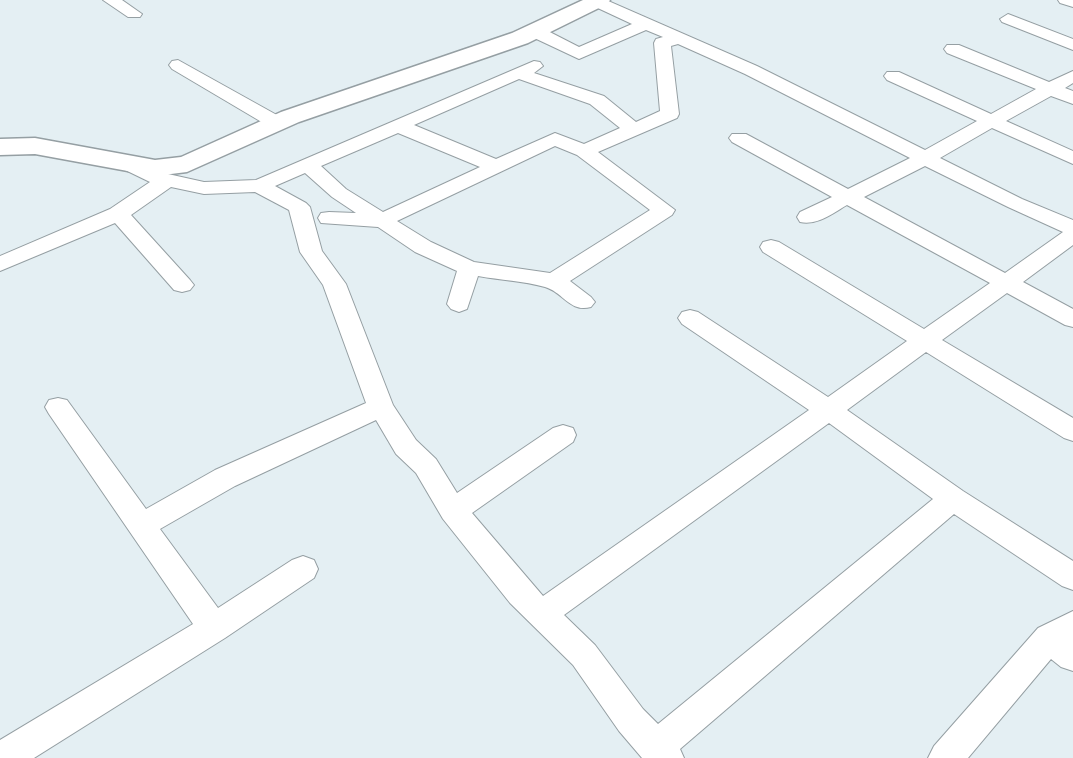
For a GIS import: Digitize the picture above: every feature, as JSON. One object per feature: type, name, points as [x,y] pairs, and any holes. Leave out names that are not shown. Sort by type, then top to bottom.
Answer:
[{"type":"street","points":[[111,0],[134,14]]},
{"type":"street","points":[[1066,0],[1073,2]]},
{"type":"street","points":[[0,147],[35,146],[155,168],[187,164],[277,123],[534,31],[596,1],[751,70],[1015,203],[1073,228]]},
{"type":"street","points":[[1008,19],[1073,45]]},
{"type":"street","points":[[534,31],[579,54],[645,24]]},
{"type":"street","points":[[584,151],[670,114],[662,43],[677,39]]},
{"type":"street","points":[[953,49],[1073,98]]},
{"type":"street","points":[[177,65],[277,123]]},
{"type":"street","points":[[124,162],[153,177],[204,188],[259,186],[526,70],[597,100],[634,129]]},
{"type":"street","points":[[893,76],[1073,158]]},
{"type":"street","points":[[808,216],[925,158],[1073,76]]},
{"type":"street","points":[[475,92],[509,94]]},
{"type":"street","points":[[396,125],[496,166]]},
{"type":"street","points":[[739,138],[1073,319]]},
{"type":"street","points":[[329,218],[380,221],[555,139],[584,151],[664,210],[554,281]]},
{"type":"street","points":[[306,164],[339,193],[423,247],[469,268],[554,281],[583,302]]},
{"type":"street","points":[[0,264],[118,214],[167,180]]},
{"type":"street","points":[[259,186],[299,207],[311,252],[334,284],[381,406],[406,447],[426,466],[453,511],[521,594],[584,655],[631,720],[660,753],[953,499]]},
{"type":"street","points":[[305,229],[357,205]]},
{"type":"street","points":[[118,214],[182,285]]},
{"type":"street","points":[[542,614],[1073,235]]},
{"type":"street","points":[[771,247],[1073,431]]},
{"type":"street","points":[[459,304],[469,268]]},
{"type":"street","points":[[690,318],[829,410],[953,499],[1073,577]]},
{"type":"street","points":[[141,526],[225,478],[381,406]]},
{"type":"street","points":[[58,407],[213,628]]},
{"type":"street","points":[[453,511],[563,435]]},
{"type":"street","points":[[3,755],[213,628],[303,569]]},
{"type":"street","points":[[946,758],[1065,640]]}]
